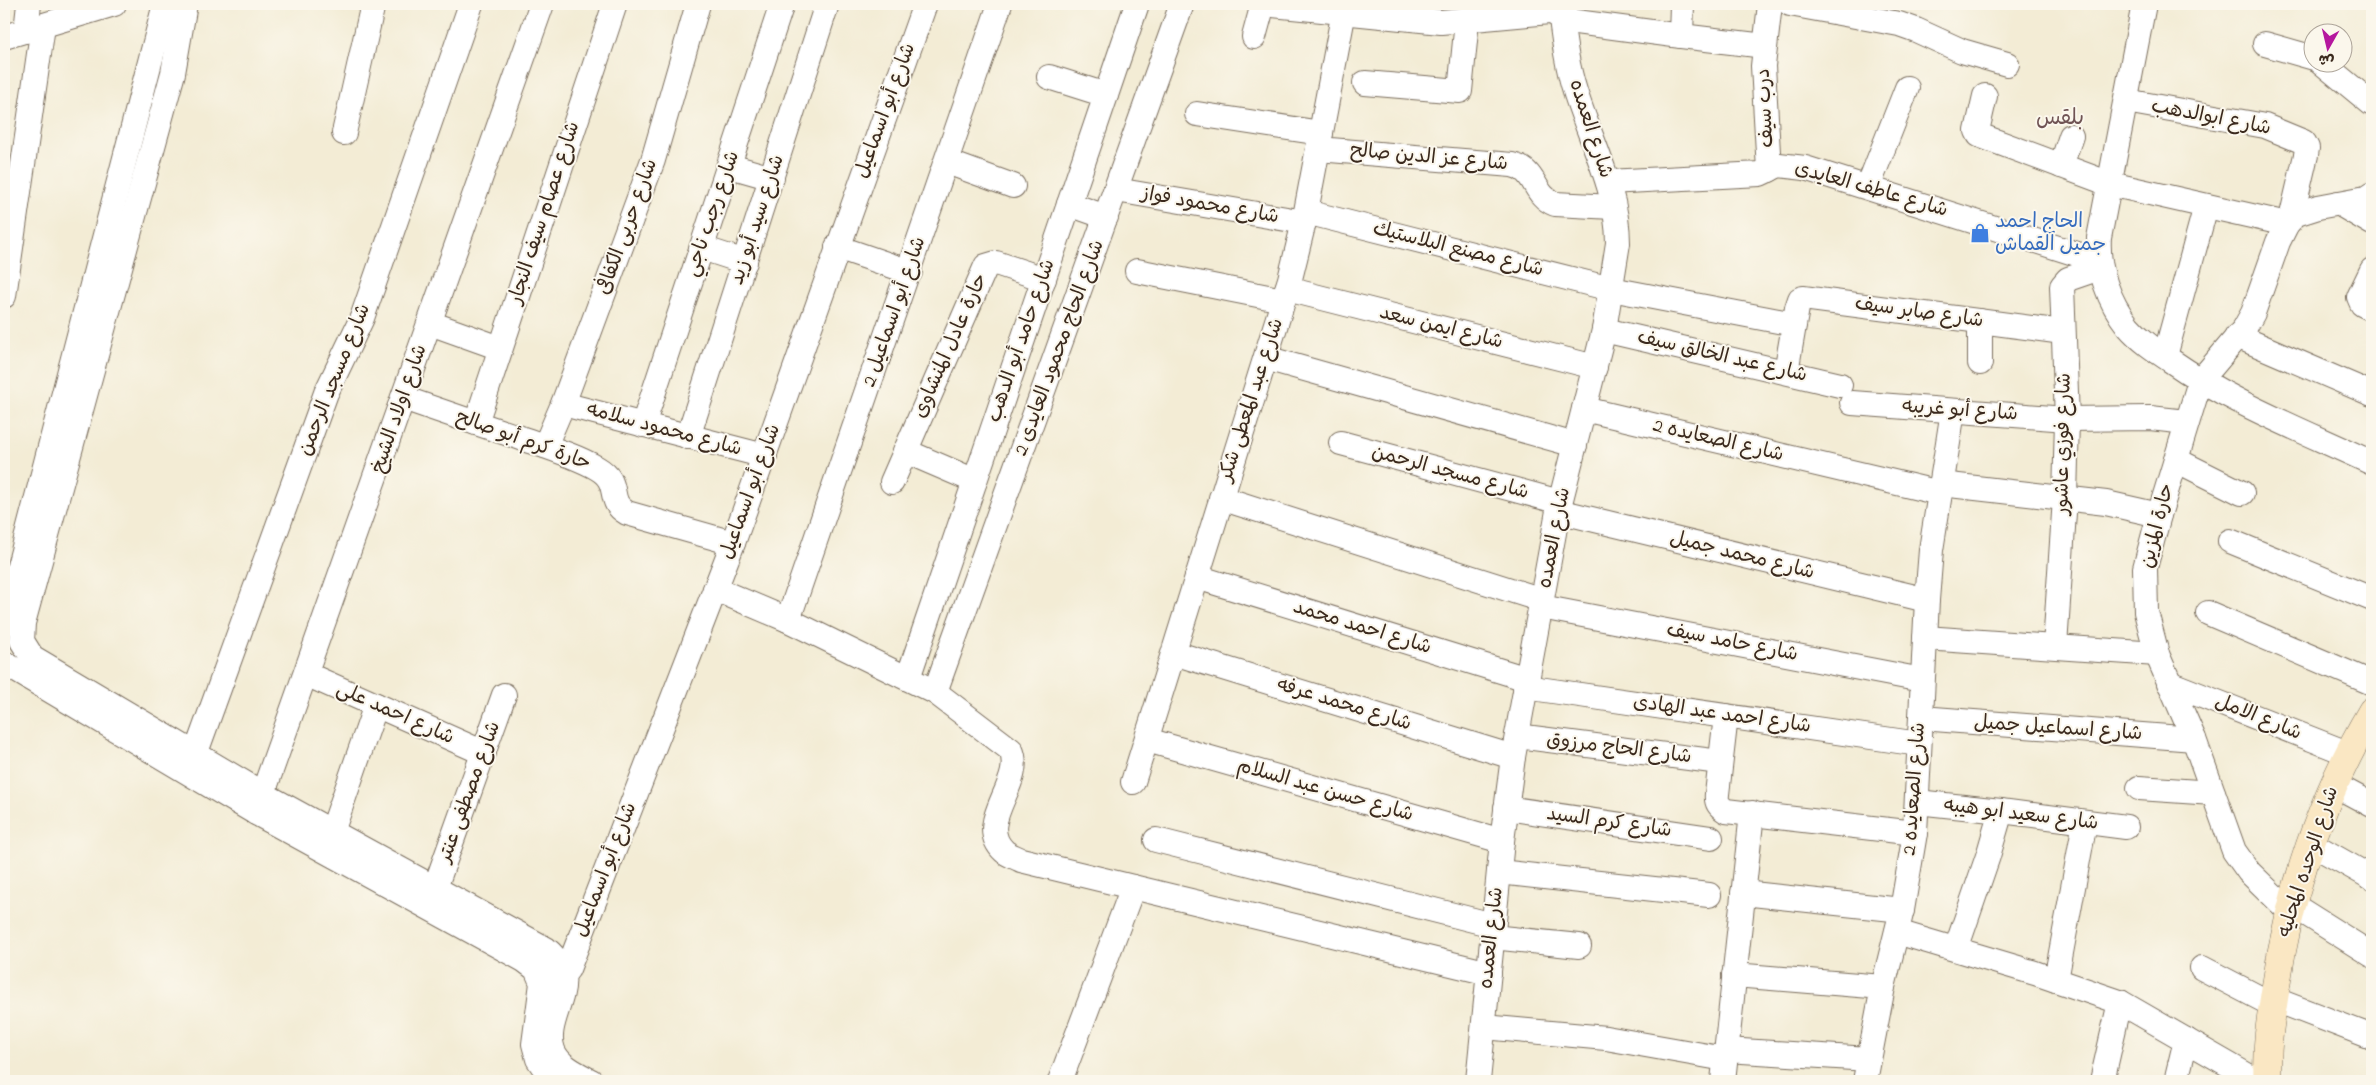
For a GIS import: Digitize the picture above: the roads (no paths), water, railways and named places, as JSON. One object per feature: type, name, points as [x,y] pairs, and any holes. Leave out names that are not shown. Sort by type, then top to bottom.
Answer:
[{"type":"street","points":[[4,296],[24,32],[29,4]]},
{"type":"street","points":[[24,32],[114,4]]},
{"type":"street","points":[[165,4],[120,225],[23,623],[22,641],[32,657],[195,756],[259,804],[332,832],[546,949],[557,960],[563,975]]},
{"type":"street","points":[[4,624],[120,225],[173,73],[185,4]]},
{"type":"street","points":[[344,133],[373,4]]},
{"type":"street","name":"شارع مسجد الرحمن","points":[[195,756],[330,384],[362,318],[471,4]]},
{"type":"street","name":"شارع اولاد الشيخ","points":[[259,804],[542,4]]},
{"type":"street","name":"شارع عصام سيف النجار","points":[[476,423],[616,4]]},
{"type":"street","name":"شارع حربى الكفافى","points":[[545,446],[563,404],[653,160],[698,4]]},
{"type":"street","name":"شارع رجب ناجي","points":[[643,425],[782,4]]},
{"type":"street","name":"شارع سيد أبو زيد","points":[[688,437],[828,4]]},
{"type":"street","name":"شارع أبو اسماعيل","points":[[542,1040],[563,986],[563,975],[570,962],[733,543],[925,4]]},
{"type":"street","name":"شارع أبو اسماعيل 2","points":[[788,620],[910,272],[1000,4]]},
{"type":"street","name":"شارع حامد أبو الدهب","points":[[908,678],[1137,4]]},
{"type":"street","name":"شارع الحاج محمود العايدى 2","points":[[935,692],[1182,4]]},
{"type":"street","points":[[1254,37],[1263,4]]},
{"type":"street","name":"درب سيف","points":[[1263,4],[1441,22],[1462,15],[1560,12],[1681,36],[1765,46]]},
{"type":"street","points":[[1681,36],[1682,4]]},
{"type":"street","name":"درب سيف","points":[[1769,170],[1763,66],[1770,4]]},
{"type":"street","points":[[1790,4],[1900,24],[1962,51],[2007,64]]},
{"type":"street","points":[[2144,4],[2099,238],[2100,265],[2110,294],[2129,327],[2144,342],[2200,381],[2372,463]]},
{"type":"street","name":"شارع عبد المعطى شكر","points":[[1133,782],[1285,295],[1305,217],[1344,11]]},
{"type":"street","name":"شارع العمده","points":[[1478,1081],[1502,841],[1515,747],[1559,507],[1604,330],[1618,243],[1608,182],[1574,89],[1560,12]]},
{"type":"street","points":[[1365,83],[1460,90],[1462,15]]},
{"type":"street","points":[[2265,44],[2304,55]]},
{"type":"street","points":[[2333,72],[2372,104]]},
{"type":"street","points":[[1049,77],[1106,95]]},
{"type":"street","points":[[1868,187],[1908,88]]},
{"type":"street","points":[[1985,96],[1977,127],[1979,135],[2110,184],[2206,206],[2289,222],[2296,214],[2366,198],[2372,194]]},
{"type":"street","name":"شارع ابوالدهب","points":[[2126,101],[2265,126],[2304,142],[2307,148],[2306,155],[2289,222]]},
{"type":"street","points":[[1197,114],[1319,141]]},
{"type":"street","points":[[2061,166],[2071,136]]},
{"type":"street","name":"شارع عز الدين صالح","points":[[1319,141],[1512,165],[1526,170],[1541,195],[1547,201],[1556,204],[1613,207]]},
{"type":"street","points":[[946,162],[1013,186]]},
{"type":"street","name":"شارع عاطف العايدى","points":[[1608,182],[1760,174],[1779,165],[1804,168],[1868,187],[2100,265]]},
{"type":"street","points":[[730,166],[772,178]]},
{"type":"street","name":"شارع محمود فواز","points":[[1116,190],[1305,217]]},
{"type":"street","points":[[2338,203],[2372,224]]},
{"type":"street","points":[[1069,204],[1106,217]]},
{"type":"street","points":[[2165,356],[2206,206]]},
{"type":"street","name":"شارع مصنع البلاستيك","points":[[1305,217],[1610,289]]},
{"type":"street","name":"حارة المزين","points":[[2289,222],[2278,242],[2253,313],[2237,336],[2200,381],[2159,515],[2145,568],[2144,592],[2146,612],[2157,654],[2194,739],[2234,851],[2241,863],[2290,908]]},
{"type":"street","points":[[837,247],[910,272]]},
{"type":"street","points":[[702,248],[745,262]]},
{"type":"street","name":"حارة عادل المنشاوى","points":[[892,482],[986,266],[996,263],[1044,279]]},
{"type":"street","name":"شارع فوزي عاشور","points":[[2055,646],[2065,498],[2067,419],[2063,284],[2100,265]]},
{"type":"street","points":[[2368,307],[2359,300],[2359,295],[2372,270]]},
{"type":"street","name":"شارع ايمن سعد","points":[[1137,271],[1285,295],[1594,368]]},
{"type":"street","points":[[1610,289],[1794,324]]},
{"type":"street","name":"شارع صابر سيف","points":[[1786,372],[1798,303],[1803,298],[2063,332]]},
{"type":"street","points":[[1980,321],[1980,363]]},
{"type":"street","points":[[430,323],[500,348]]},
{"type":"street","name":"شارع عبد الخالق سيف","points":[[1604,330],[1786,372],[1846,394]]},
{"type":"street","points":[[2237,336],[2372,394]]},
{"type":"street","points":[[1266,358],[1576,445]]},
{"type":"street","name":"شارع أبو غريبه","points":[[1846,394],[1953,410],[2067,419],[2150,418],[2187,422]]},
{"type":"street","name":"حارة كرم أبو صالح","points":[[403,398],[545,446],[606,474],[612,481],[616,502],[627,513],[733,543]]},
{"type":"street","name":"شارع محمود سلامه","points":[[563,404],[765,456]]},
{"type":"street","name":"شارع الصعايده 2","points":[[1584,409],[1940,489]]},
{"type":"street","name":"شارع الصعايده 2","points":[[1867,1070],[1883,987],[1899,921],[1915,833],[1926,600],[1940,489],[1953,410]]},
{"type":"street","name":"شارع مسجد الرحمن","points":[[1340,443],[1559,507]]},
{"type":"street","points":[[905,452],[975,481]]},
{"type":"street","points":[[2176,460],[2242,493]]},
{"type":"street","points":[[1940,489],[2065,498],[2106,503],[2159,515]]},
{"type":"street","name":"شارع حامد سيف","points":[[1221,498],[1541,603],[1922,680]]},
{"type":"street","name":"شارع محمد جميل","points":[[1559,507],[1926,600]]},
{"type":"street","points":[[2230,540],[2372,599]]},
{"type":"street","name":"شارع احمد محمد","points":[[1197,577],[1526,683]]},
{"type":"street","points":[[715,589],[788,620],[935,692],[1010,750],[1014,758],[1014,769],[994,824],[996,840],[1004,852],[1021,860],[1489,973]]},
{"type":"street","points":[[2208,613],[2372,683]]},
{"type":"street","points":[[1925,638],[2157,654]]},
{"type":"street","name":"شارع محمد عرفه","points":[[1174,653],[1515,747]]},
{"type":"street","points":[[4,663],[259,804],[524,960],[536,969],[542,983],[542,1040],[538,1059],[553,1081]]},
{"type":"street","name":"شارع احمد على","points":[[306,674],[484,753]]},
{"type":"street","name":"شارع احمد عبد الهادى","points":[[1526,683],[1726,716],[1919,744]]},
{"type":"street","name":"شارع الامل","points":[[2169,683],[2347,753]]},
{"type":"street","name":"شارع مصطفى عنتر","points":[[435,888],[504,695]]},
{"type":"street","points":[[332,832],[376,705]]},
{"type":"street","points":[[1726,716],[1716,794],[1720,807],[1726,811],[1915,833]]},
{"type":"street","name":"شارع اسماعيل جميل","points":[[1921,718],[2194,739]]},
{"type":"street","name":"شارع الوحده المحليه","points":[[2269,1079],[2273,1002],[2290,908],[2310,843],[2333,784],[2347,753],[2369,725]]},
{"type":"street","name":"شارع حسن عبد السلام","points":[[1147,740],[1502,841]]},
{"type":"street","name":"شارع الحاج مرزوق","points":[[1515,747],[1720,762]]},
{"type":"street","points":[[2333,784],[2372,805]]},
{"type":"street","points":[[2139,788],[2213,793]]},
{"type":"street","name":"شارع سعيد ابو هيبه","points":[[1917,802],[2001,810],[2126,828]]},
{"type":"street","name":"شارع كرم السيد","points":[[1506,808],[1712,838]]},
{"type":"street","points":[[1956,949],[1988,856],[2001,810]]},
{"type":"street","points":[[1725,1063],[1752,814]]},
{"type":"street","points":[[2056,980],[2086,822]]},
{"type":"street","points":[[1156,840],[1493,931],[1579,946]]},
{"type":"street","points":[[2310,843],[2372,878]]},
{"type":"street","points":[[1499,872],[1709,895]]},
{"type":"street","points":[[1060,1081],[1133,887]]},
{"type":"street","points":[[1743,893],[1899,921],[1956,949],[2120,1002],[2186,1040],[2269,1079]]},
{"type":"street","points":[[2290,908],[2372,955]]},
{"type":"street","points":[[2202,968],[2273,1002],[2372,1037]]},
{"type":"street","points":[[1734,975],[1883,987]]},
{"type":"street","points":[[2102,1081],[2120,1002]]},
{"type":"street","points":[[1484,1027],[1606,1038],[1725,1063],[1867,1070]]},
{"type":"street","points":[[542,1040],[553,1050],[560,1061],[591,1081]]},
{"type":"street","points":[[2176,1081],[2186,1040]]},
{"type":"place","name":"الحاج احمد جميل القماش","points":[[1980,233]]},
{"type":"district","name":"بلقس","points":[[2060,119]]}]
